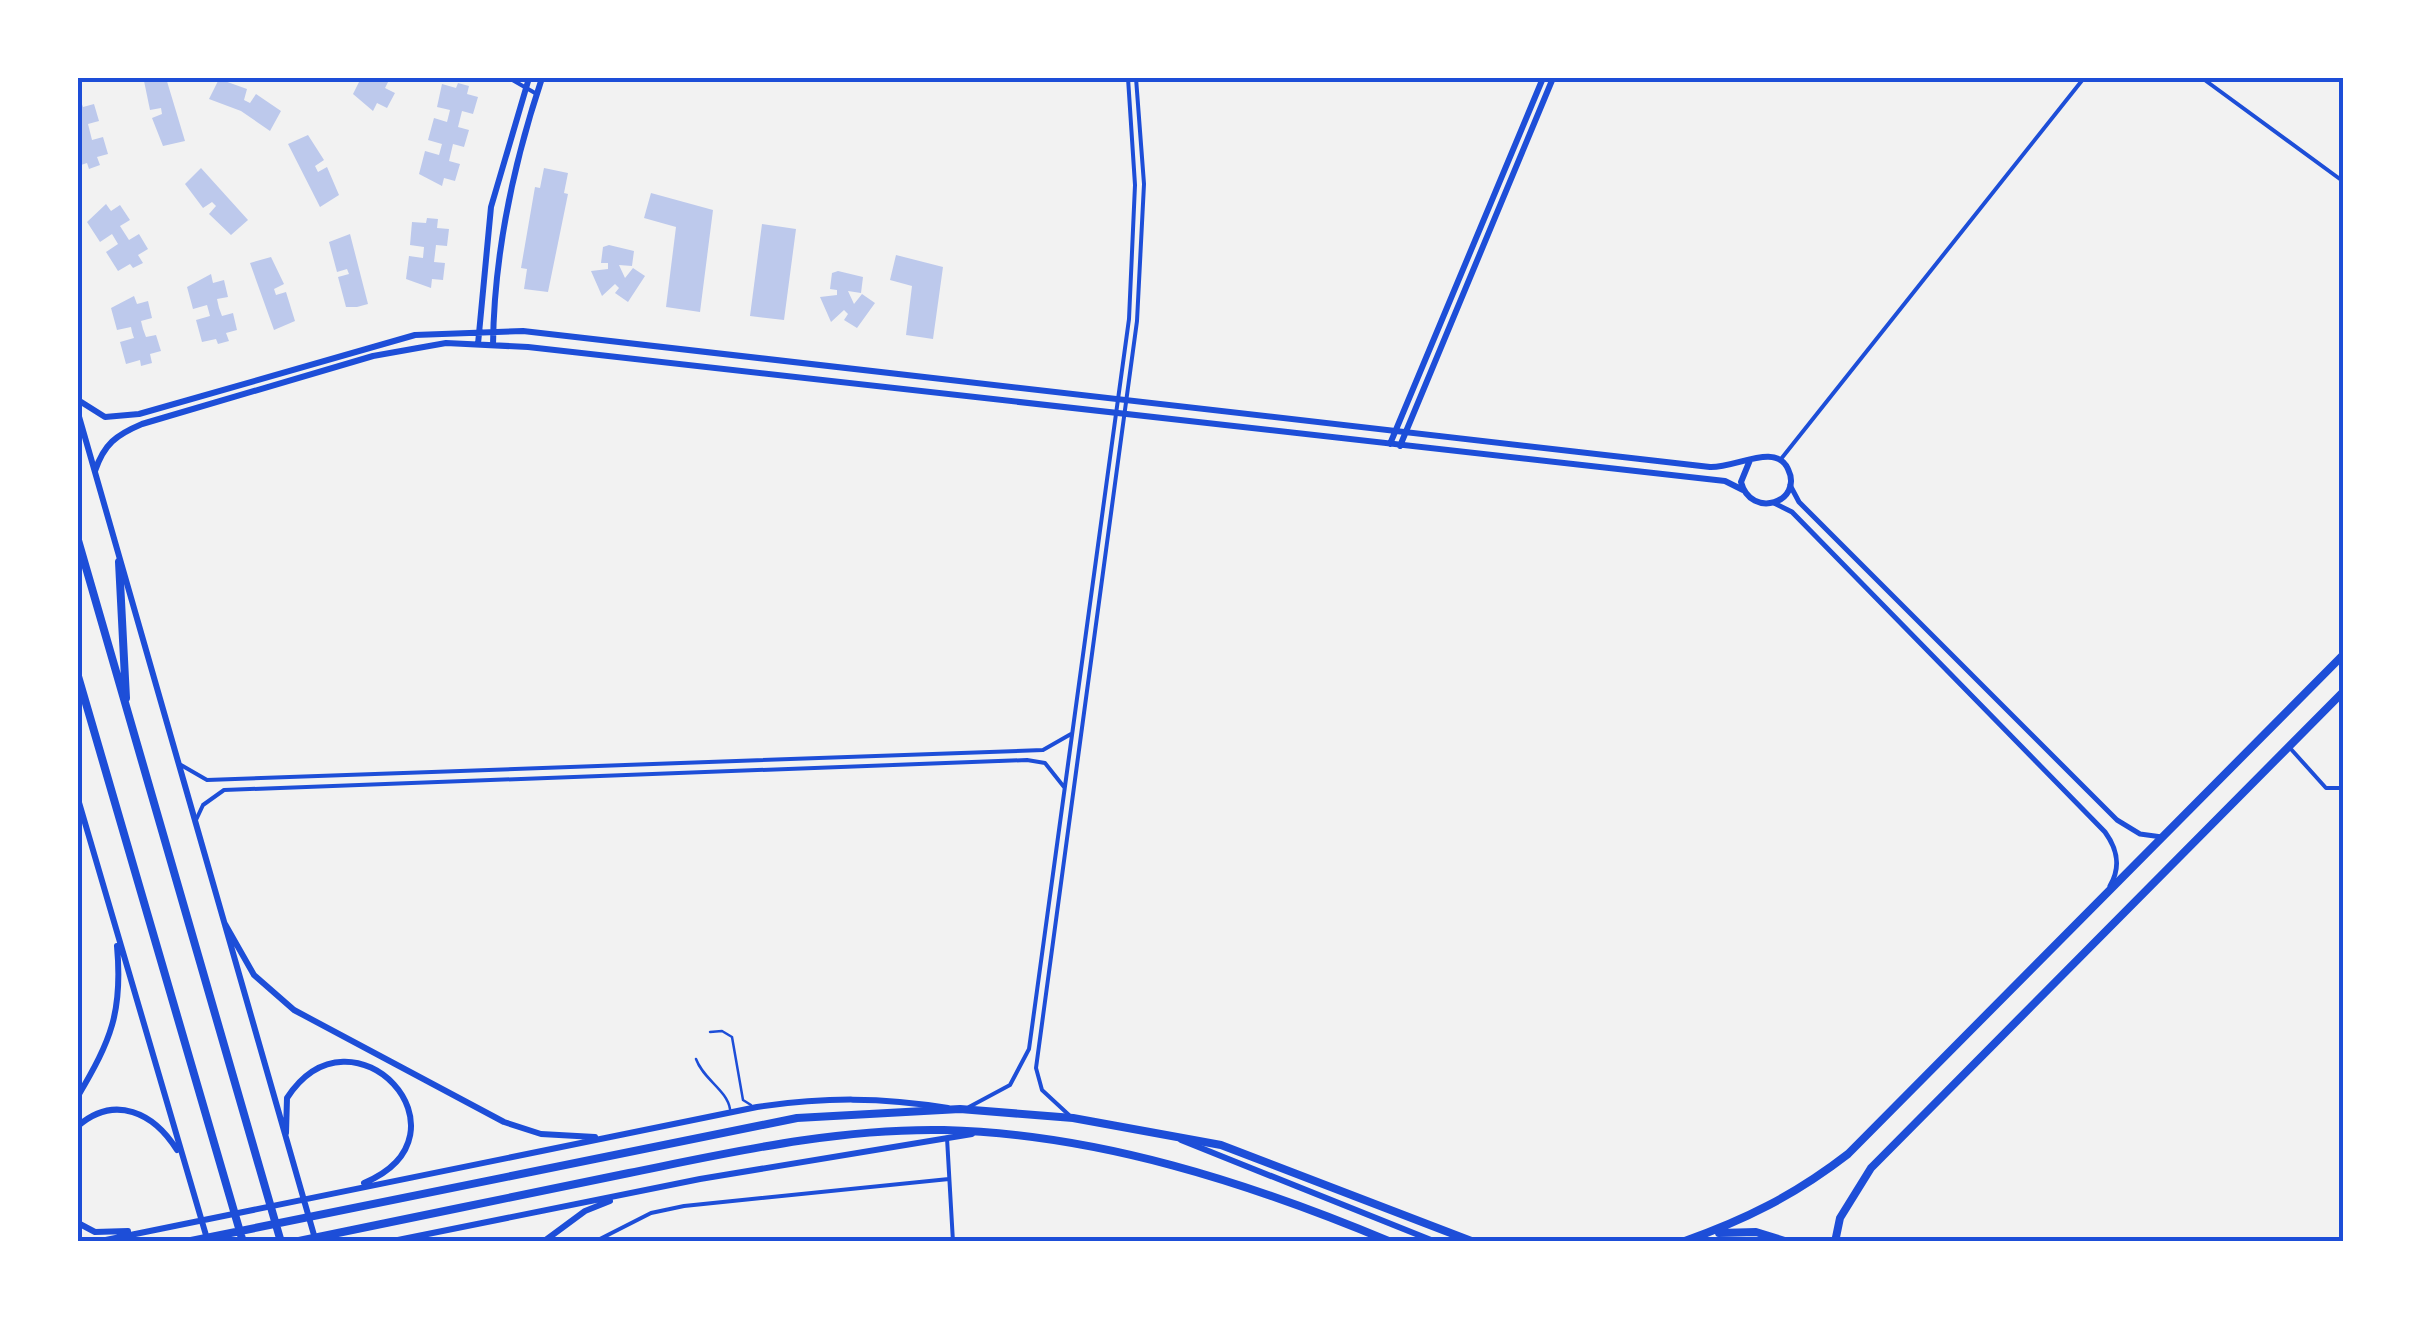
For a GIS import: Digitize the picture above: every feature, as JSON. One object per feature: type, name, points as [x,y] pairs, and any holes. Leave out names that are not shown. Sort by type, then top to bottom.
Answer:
[{"type":"highway","points":[[78,540],[282,1242]]},
{"type":"highway","points":[[119,562],[126,712]]},
{"type":"highway","points":[[1682,1242],[1736,1224],[1797,1193],[1848,1154],[2344,654]]},
{"type":"highway","points":[[78,676],[243,1242]]},
{"type":"highway","points":[[1835,1242],[1840,1218],[1871,1168],[2344,691]]},
{"type":"highway","points":[[186,1242],[798,1118],[960,1110],[1073,1118],[1222,1145],[1474,1242]]},
{"type":"highway","points":[[294,1242],[800,1140],[900,1130],[981,1132],[1142,1158],[1246,1187],[1391,1242]]},
{"type":"highway","points":[[1703,1234],[1756,1232],[1788,1242]]},
{"type":"main road","points":[[478,344],[491,207],[530,78]]},
{"type":"main road","points":[[493,345],[505,210],[542,78]]},
{"type":"main road","points":[[1390,444],[1543,78]]},
{"type":"main road","points":[[1400,446],[1553,78]]},
{"type":"main road","points":[[78,400],[105,417],[139,414],[401,338],[493,331],[1710,467],[1738,466],[1766,454],[1781,459],[1790,473],[1790,485],[1785,496],[1774,503],[1754,502],[1744,490],[1725,481],[493,345],[446,343],[373,356],[142,424],[113,438],[102,450],[94,472]]},
{"type":"main road","points":[[78,413],[316,1242]]},
{"type":"main road","points":[[1744,490],[1742,474],[1750,460]]},
{"type":"main road","points":[[78,799],[208,1242]]},
{"type":"main road","points":[[217,907],[254,975],[294,1010],[523,1129],[560,1136],[611,1137]]},
{"type":"main road","points":[[78,1096],[110,1039],[119,1006],[116,930]]},
{"type":"main road","points":[[289,1154],[285,1108],[303,1078],[328,1066],[353,1062],[388,1076],[409,1109],[408,1146],[382,1174],[337,1192]]},
{"type":"main road","points":[[96,1242],[757,1107],[830,1096],[896,1099],[960,1110]]},
{"type":"main road","points":[[78,1126],[110,1110],[136,1111],[158,1125],[186,1169]]},
{"type":"main road","points":[[388,1242],[826,1156],[981,1132]]},
{"type":"main road","points":[[1171,1134],[1218,1158],[1436,1242]]},
{"type":"main road","points":[[543,1242],[585,1211],[626,1194]]},
{"type":"main road","points":[[78,1223],[104,1232],[149,1230]]},
{"type":"street","points":[[509,78],[536,94]]},
{"type":"street","points":[[1073,1118],[1042,1090],[1036,1068],[1122,415],[1134,237],[1128,78]]},
{"type":"street","points":[[1123,402],[1142,254],[1144,184],[1136,78]]},
{"type":"street","points":[[1781,459],[2084,78]]},
{"type":"street","points":[[2202,78],[2344,182]]},
{"type":"street","points":[[960,1110],[980,1104],[1010,1085],[1029,1049],[1071,734],[1122,415]]},
{"type":"street","points":[[1790,485],[1800,502],[2117,820],[2140,834],[2165,837]]},
{"type":"street","points":[[1774,503],[1792,512],[2106,832],[2116,851],[2118,868],[2105,896]]},
{"type":"street","points":[[176,762],[207,780],[240,780],[1028,751],[1056,746],[1071,734]]},
{"type":"street","points":[[2290,748],[2326,788],[2344,788]]},
{"type":"street","points":[[194,824],[211,796],[240,789],[1026,760],[1045,763],[1064,787]]},
{"type":"street","points":[[947,1138],[953,1242]]},
{"type":"street","points":[[594,1242],[651,1213],[684,1206],[949,1179]]},
{"type":"lane","points":[[710,1032],[722,1031],[732,1037],[744,1100],[757,1107]]},
{"type":"lane","points":[[696,1059],[702,1075],[730,1103],[722,1114]]},
{"type":"building","points":[[166,78],[185,141],[163,146],[152,118],[162,114],[161,108],[150,110],[144,81]]},
{"type":"building","points":[[361,78],[390,78],[385,88],[395,93],[387,108],[377,103],[373,111],[353,94]]},
{"type":"building","points":[[219,79],[247,89],[244,100],[250,103],[256,94],[281,111],[270,131],[241,111],[209,99]]},
{"type":"building","points":[[458,83],[469,86],[467,94],[478,97],[473,114],[462,111],[458,127],[469,130],[464,147],[453,144],[449,161],[460,164],[455,181],[444,178],[442,186],[419,174],[425,151],[439,155],[442,144],[428,140],[434,118],[447,122],[450,110],[437,107],[442,84],[456,88]]},
{"type":"building","points":[[80,99],[83,107],[94,104],[99,121],[88,124],[92,140],[103,137],[108,154],[97,157],[100,165],[89,169],[87,163],[78,166]]},
{"type":"building","points":[[308,135],[324,160],[315,166],[318,172],[327,167],[339,195],[320,207],[288,144]]},
{"type":"building","points":[[201,168],[248,220],[231,235],[209,214],[216,206],[212,202],[203,208],[185,184]]},
{"type":"building","points":[[544,168],[568,173],[564,193],[568,194],[548,292],[524,289],[527,269],[521,268],[535,187],[540,188]]},
{"type":"building","points":[[651,193],[713,210],[700,312],[666,307],[676,227],[644,218]]},
{"type":"building","points":[[106,204],[111,211],[120,205],[130,220],[120,226],[129,240],[139,234],[148,249],[138,255],[143,263],[133,268],[130,264],[118,271],[106,252],[118,244],[112,234],[100,242],[87,222]]},
{"type":"building","points":[[427,218],[438,219],[437,228],[449,229],[447,246],[436,245],[434,262],[445,263],[443,280],[432,279],[431,288],[406,279],[409,256],[423,258],[424,247],[410,245],[412,222],[426,223]]},
{"type":"building","points":[[762,224],[796,229],[784,320],[750,316]]},
{"type":"building","points":[[350,234],[368,304],[357,307],[346,307],[338,277],[349,274],[347,269],[337,272],[329,242]]},
{"type":"building","points":[[603,247],[634,251],[632,266],[619,265],[625,278],[633,268],[645,276],[628,302],[615,293],[619,288],[615,284],[602,296],[591,271],[608,269],[608,263],[601,263]]},
{"type":"building","points":[[896,255],[943,267],[933,339],[906,335],[912,286],[890,280]]},
{"type":"building","points":[[271,257],[284,284],[274,289],[276,295],[286,292],[295,321],[274,330],[250,263]]},
{"type":"building","points":[[832,273],[863,277],[861,293],[848,291],[854,304],[862,294],[875,303],[857,328],[844,320],[848,314],[844,310],[831,322],[820,297],[837,295],[837,290],[830,289]]},
{"type":"building","points":[[211,274],[213,283],[224,280],[228,297],[217,299],[219,308],[222,316],[233,313],[237,330],[226,333],[229,341],[218,344],[216,339],[202,342],[196,320],[210,316],[207,305],[193,309],[187,287]]},
{"type":"building","points":[[134,296],[137,304],[148,301],[152,318],[141,321],[143,329],[146,337],[156,335],[161,351],[150,354],[152,363],[141,366],[140,360],[126,364],[120,342],[134,338],[131,327],[117,330],[111,308]]}]
